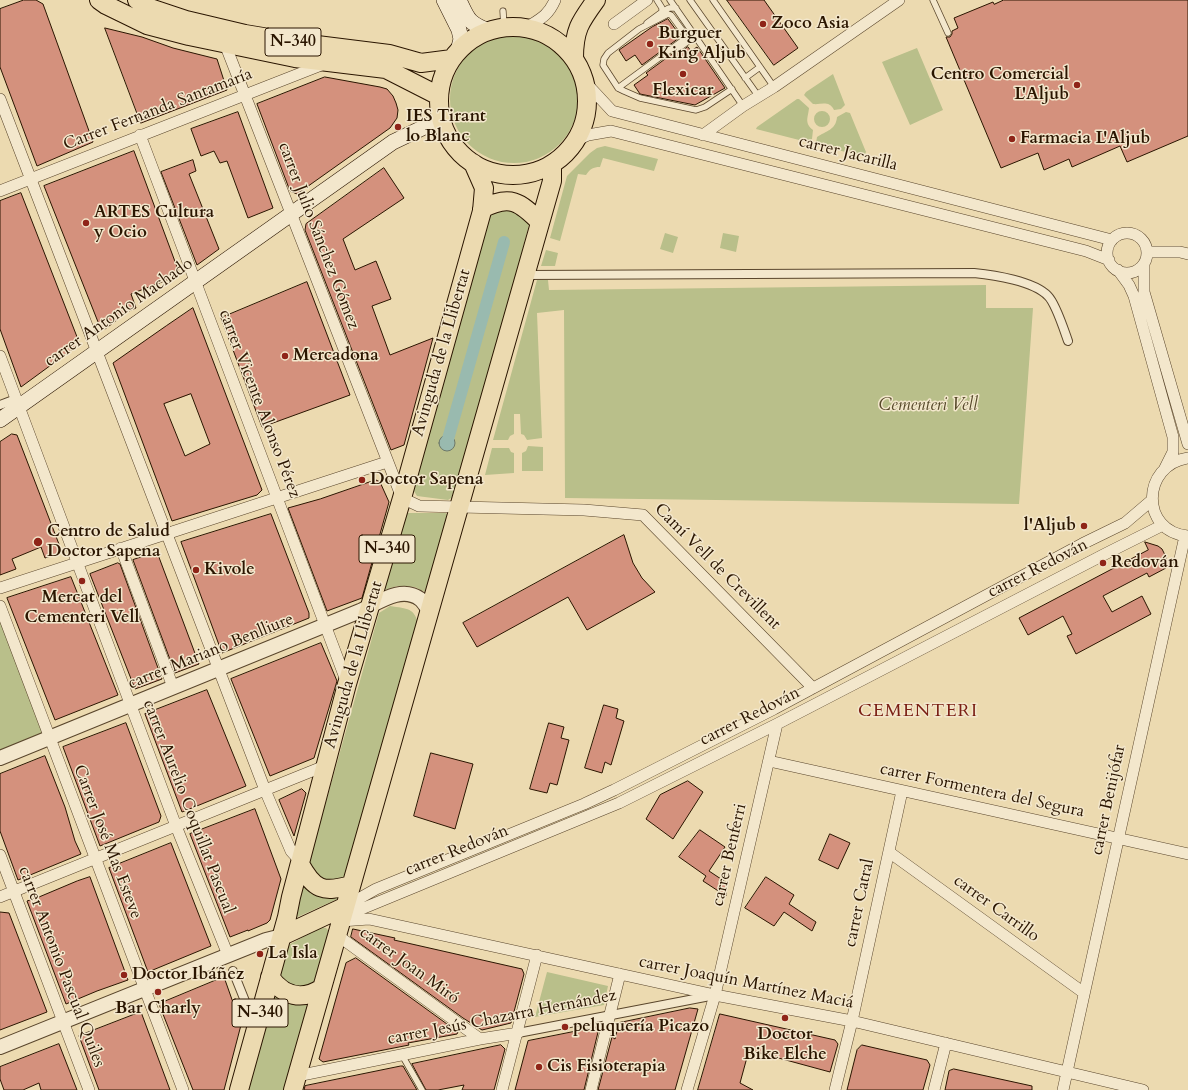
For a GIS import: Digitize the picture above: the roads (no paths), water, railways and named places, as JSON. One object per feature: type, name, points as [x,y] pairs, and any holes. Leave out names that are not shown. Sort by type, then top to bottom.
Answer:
[{"type":"highway","name":"N-340","points":[[99,0],[106,6],[147,25],[189,36],[295,58],[386,69],[439,96]]},
{"type":"highway","name":"N-340","points":[[137,0],[147,7],[186,20],[245,34],[293,42],[389,54],[421,64],[455,55]]},
{"type":"highway","points":[[578,0],[581,20]]},
{"type":"highway","name":"N-340","points":[[574,58],[575,34],[581,20],[596,0]]},
{"type":"highway","name":"N-340","points":[[499,23],[526,28],[550,36],[564,46],[574,58],[581,69],[586,84],[588,106],[584,124],[577,140],[566,154],[552,164],[538,171],[523,175],[505,175],[489,171],[473,164],[461,154],[448,137],[441,119],[439,96],[443,78],[455,55],[472,39],[499,23]]},
{"type":"highway","name":"Avinguda de la Llibertat","points":[[239,1090],[282,936],[290,897],[327,765],[347,684],[402,498],[482,209],[484,188],[473,164]]},
{"type":"highway","name":"N-340","points":[[295,1083],[552,181],[552,164]]},
{"type":"highway","points":[[482,209],[491,204],[508,201],[518,203],[528,210],[540,222]]},
{"type":"highway","points":[[300,863],[311,883],[322,888],[336,890],[351,885]]},
{"type":"highway","points":[[282,936],[341,920]]},
{"type":"highway","name":"N-340","points":[[270,977],[279,988],[299,996],[307,995],[322,988]]},
{"type":"main road","points":[[444,0],[459,30],[461,39],[455,55]]},
{"type":"main road","points":[[458,0],[468,20],[477,26],[499,23]]},
{"type":"main road","name":"carrer Antonio Machado","points":[[0,420],[18,403],[97,351],[393,142],[441,119]]},
{"type":"street","points":[[526,28],[551,10],[555,0]]},
{"type":"street","points":[[614,24],[647,0]]},
{"type":"street","points":[[699,154],[703,135],[899,0]]},
{"type":"street","name":"carrer Julio Sánchez Gómez","points":[[225,44],[402,498]]},
{"type":"street","name":"Carrer Fernanda Santamaría","points":[[0,190],[328,62]]},
{"type":"street","name":"carrer Jacarilla","points":[[586,84],[612,111],[1112,240]]},
{"type":"street","points":[[0,99],[265,790],[291,851],[300,863]]},
{"type":"street","points":[[577,140],[588,135],[611,132],[1086,251],[1109,260]]},
{"type":"street","name":"carrer Vicente Alonso Pérez","points":[[140,136],[347,684]]},
{"type":"street","points":[[1144,265],[1139,270],[1132,272],[1122,272],[1111,265],[1108,249],[1112,240],[1118,235],[1125,233],[1135,234],[1146,244],[1148,252],[1144,265],[1144,292],[1188,444]]},
{"type":"street","points":[[1148,252],[1180,252],[1188,254]]},
{"type":"street","points":[[1118,270],[1129,285],[1134,296],[1173,438],[1172,452],[1165,468]]},
{"type":"street","points":[[525,276],[974,273],[993,275],[1032,286],[1048,296],[1068,341]]},
{"type":"street","name":"carrer Aurelio Coquillat Pascual","points":[[0,356],[176,826],[228,955]]},
{"type":"street","points":[[0,405],[18,403]]},
{"type":"street","points":[[1186,536],[1175,533],[1164,525],[1156,514],[1152,500],[1154,486],[1160,473],[1165,468],[1177,461],[1188,458]]},
{"type":"street","points":[[0,588],[388,462]]},
{"type":"street","points":[[402,498],[419,506],[459,507]]},
{"type":"street","name":"carrer Redován","points":[[341,920],[376,889],[584,804],[614,790],[813,688],[1082,544],[1125,523],[1152,500]]},
{"type":"street","name":"Camí Vell de Crevillent","points":[[459,507],[584,510],[644,515],[813,688]]},
{"type":"street","name":"carrer Redován","points":[[341,920],[619,803],[777,724],[1164,525]]},
{"type":"street","name":"carrer Benijófar","points":[[1063,1090],[1186,536]]},
{"type":"street","points":[[121,548],[173,687]]},
{"type":"street","name":"carrer Mariano Benlliure","points":[[0,758],[325,625],[392,595],[410,594],[421,599],[429,612]]},
{"type":"street","name":"Carrer José Mas Esteve","points":[[0,606],[183,1090]]},
{"type":"street","name":"carrer Benferri","points":[[687,1090],[715,995],[777,724]]},
{"type":"street","name":"carrer Formentera del Segura","points":[[769,761],[1188,854]]},
{"type":"street","points":[[0,897],[327,765]]},
{"type":"street","name":"carrer Catral","points":[[835,1090],[852,1022],[902,791]]},
{"type":"street","name":"carrer Carrillo","points":[[889,852],[1084,993]]},
{"type":"street","name":"carrer Antonio Pascual Quiles","points":[[0,855],[89,1090]]},
{"type":"street","name":"carrer Joaquín Martínez Maciá","points":[[341,920],[369,919],[715,995],[852,1022],[1142,1090]]},
{"type":"street","name":"carrer Joan Miró","points":[[341,920],[480,1039]]},
{"type":"street","points":[[0,1046],[266,940],[282,936]]},
{"type":"street","points":[[502,1090],[537,955]]},
{"type":"street","points":[[233,971],[250,1010],[259,1014]]},
{"type":"street","points":[[591,1090],[620,974]]},
{"type":"street","name":"carrer Jesús Chazarra Hernández","points":[[295,1083],[402,1055],[715,995]]},
{"type":"street","points":[[934,1090],[946,1043]]},
{"type":"lane","points":[[657,0],[662,8],[662,12]]},
{"type":"lane","points":[[670,0],[743,106]]},
{"type":"lane","points":[[690,0],[759,97]]},
{"type":"lane","points":[[713,0],[774,87]]},
{"type":"lane","points":[[933,0],[948,33]]},
{"type":"lane","points":[[676,8],[669,8],[662,12],[608,53],[604,59],[603,65],[618,88],[640,98],[696,110],[705,107],[732,89]]},
{"type":"lane","points":[[618,88],[682,41],[684,36],[671,15],[668,14],[639,29]]},
{"type":"lane","points":[[618,88],[628,85],[696,36]]},
{"type":"lane","points":[[745,78],[760,67]]},
{"type":"lane","points":[[402,1055],[422,1090]]},
{"type":"water","points":[[444,435],[450,435],[455,440],[453,449],[450,451],[444,451],[439,446],[439,440]]},
{"type":"waterway","points":[[448,439],[504,242]]},
{"type":"place","name":"Zoco Asia","points":[[763,24]]},
{"type":"place","name":"Burguer King Aljub","points":[[650,44]]},
{"type":"place","name":"Flexicar","points":[[683,74]]},
{"type":"place","name":"Centro Comercial L'Aljub","points":[[1077,85]]},
{"type":"place","name":"IES Tirant lo Blanc","points":[[398,127]]},
{"type":"place","name":"Farmacia L'Aljub","points":[[1012,139]]},
{"type":"place","name":"ARTES Cultura y Ocio","points":[[86,223]]},
{"type":"place","name":"Mercadona","points":[[285,356]]},
{"type":"place","name":"Doctor Sapena","points":[[362,480]]},
{"type":"place","name":"l'Aljub","points":[[1084,526]]},
{"type":"place","name":"Centro de Salud Doctor Sapena","points":[[38,542]]},
{"type":"place","name":"Redován","points":[[1103,563]]},
{"type":"place","name":"Kivole","points":[[196,570]]},
{"type":"place","name":"Mercat del Cementeri Vell","points":[[82,581]]},
{"type":"place","name":"La Isla","points":[[260,954]]},
{"type":"place","name":"Doctor Ibáñez","points":[[124,975]]},
{"type":"place","name":"Bar Charly","points":[[158,992]]},
{"type":"place","name":"Doctor Bike Elche","points":[[785,1018]]},
{"type":"place","name":"peluquería Picazo","points":[[565,1027]]},
{"type":"place","name":"Cis Fisioterapia","points":[[539,1067]]},
{"type":"district","name":"CEMENTERI","points":[[918,712]]},
{"type":"park label","name":"Cementeri Vell","points":[[928,406]]}]
